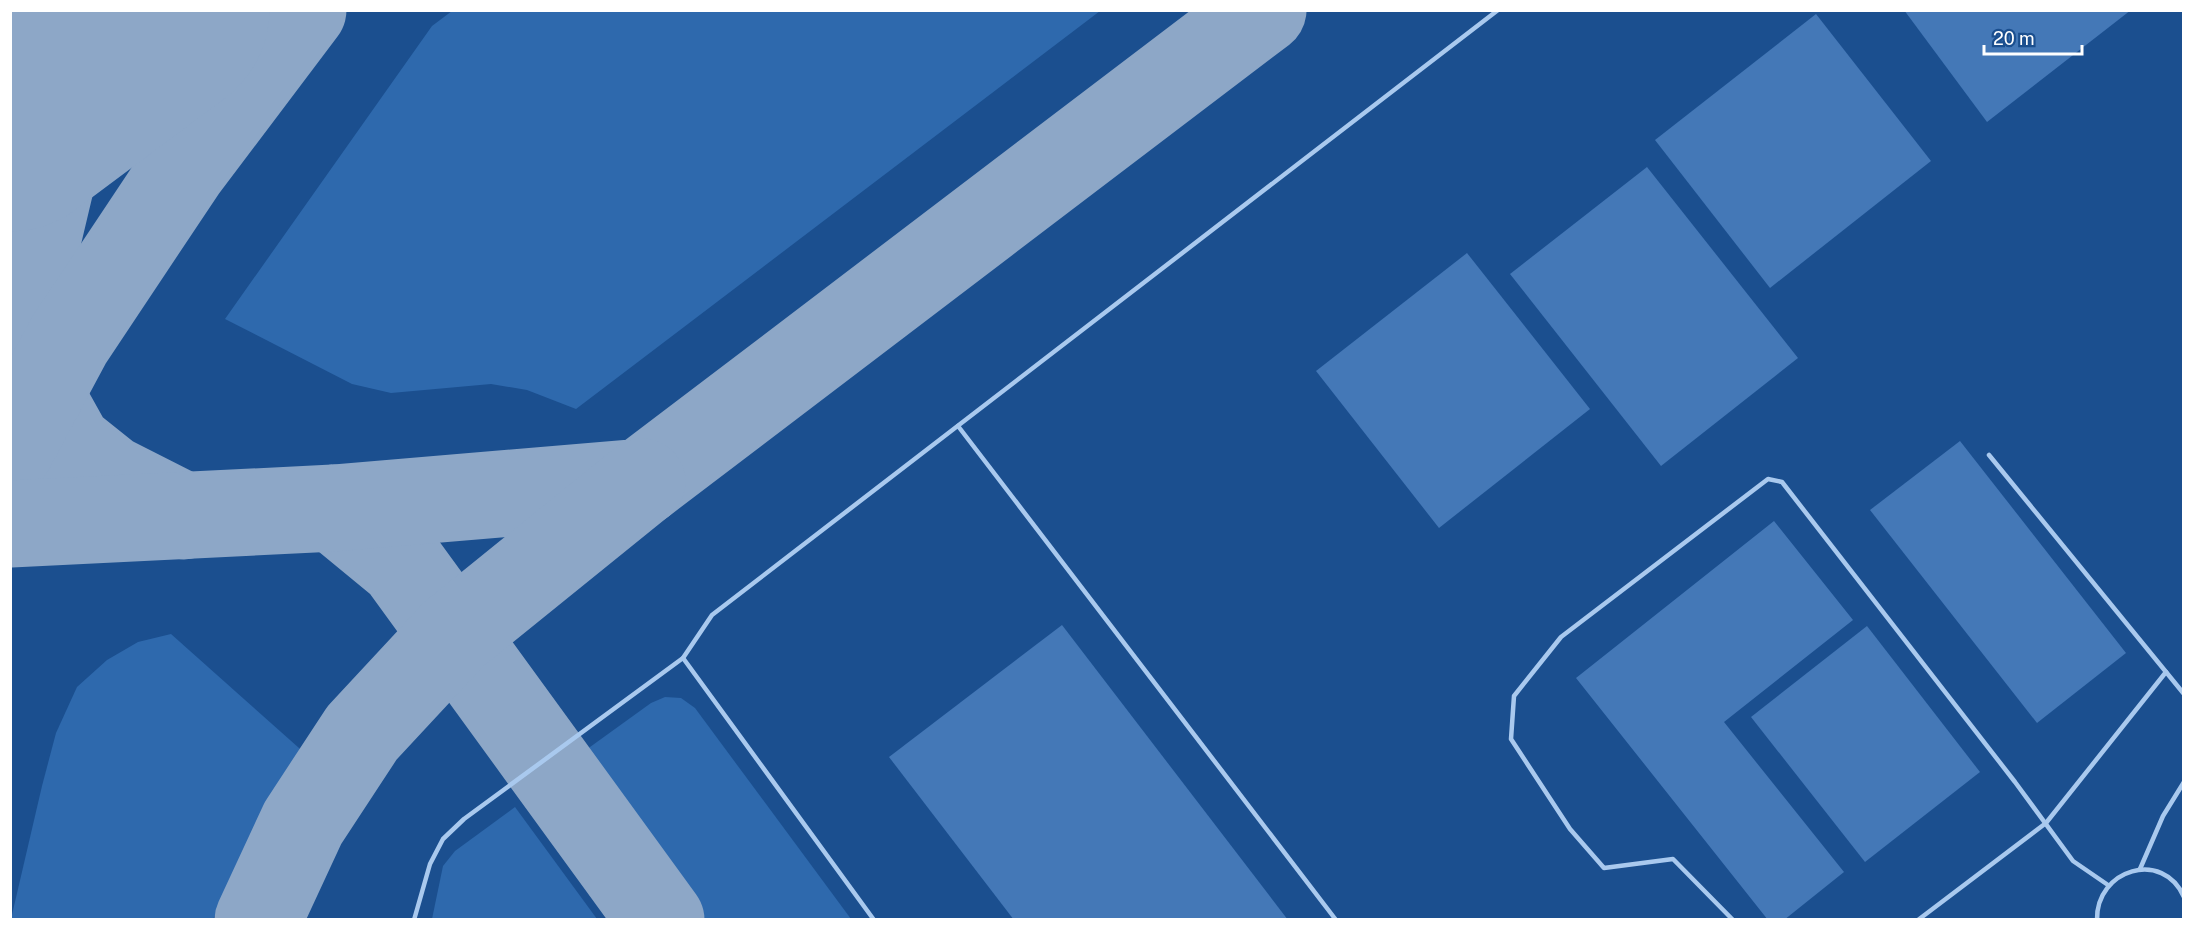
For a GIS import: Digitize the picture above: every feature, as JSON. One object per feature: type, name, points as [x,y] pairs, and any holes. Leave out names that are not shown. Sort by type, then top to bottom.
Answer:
[{"type":"lane","points":[[414,920],[430,864],[443,839],[464,819],[683,658],[712,615],[1498,10]]},
{"type":"lane","points":[[958,426],[1336,920]]},
{"type":"lane","points":[[1989,455],[2184,694]]},
{"type":"lane","points":[[1733,920],[1673,859],[1604,868],[1570,829],[1512,739],[1514,696],[1561,638],[1768,479],[1782,482],[1786,486],[2073,861],[2108,885]]},
{"type":"lane","points":[[683,658],[874,920]]},
{"type":"lane","points":[[1918,920],[2046,823],[2166,672]]},
{"type":"lane","points":[[2140,869],[2163,816],[2184,782]]},
{"type":"lane","points":[[2097,920],[2098,901],[2108,885],[2120,874],[2140,869],[2161,873],[2174,881],[2184,897]]},
{"type":"shaded area","points":[[452,11],[1100,11],[576,409],[527,390],[491,384],[391,393],[352,384],[225,319],[432,26]]},
{"type":"shaded area","points":[[171,634],[308,756],[213,919],[11,919],[56,733],[77,687],[107,660],[138,642]]},
{"type":"shaded area","points":[[665,697],[681,698],[695,708],[851,919],[686,919],[572,760],[651,703]]},
{"type":"shaded area","points":[[515,807],[597,919],[432,919],[443,866],[455,851]]},
{"type":"building","points":[[1904,10],[2131,10],[1987,122]]},
{"type":"building","points":[[1816,14],[1931,161],[1770,288],[1655,140]]},
{"type":"building","points":[[1647,167],[1798,358],[1661,466],[1510,274]]},
{"type":"building","points":[[1467,253],[1590,409],[1439,528],[1316,371]]},
{"type":"building","points":[[1960,441],[2126,653],[2037,723],[1870,510]]},
{"type":"building","points":[[1774,521],[1853,620],[1724,722],[1844,872],[1784,920],[1768,920],[1576,678]]},
{"type":"building","points":[[1062,625],[1288,920],[1014,920],[889,757]]},
{"type":"building","points":[[1867,626],[1980,772],[1865,862],[1751,717]]},
{"type":"taxiway","points":[[10,355],[92,10]]},
{"type":"taxiway","points":[[10,450],[69,340],[183,169],[303,10]]},
{"type":"taxiway","points":[[10,524],[334,508],[642,482],[1263,10]]},
{"type":"taxiway","points":[[28,348],[40,394],[69,446],[109,478],[184,516]]},
{"type":"taxiway","points":[[258,920],[303,823],[362,733],[454,634],[642,482]]},
{"type":"taxiway","points":[[334,508],[402,564],[661,920]]},
{"type":"runway","points":[[10,122],[160,10]]}]
